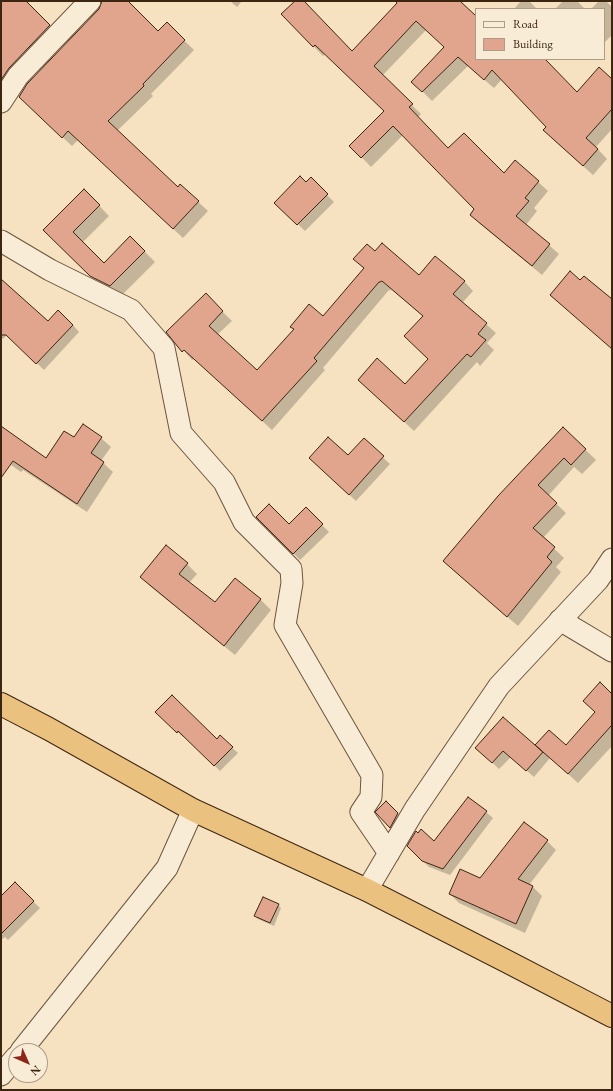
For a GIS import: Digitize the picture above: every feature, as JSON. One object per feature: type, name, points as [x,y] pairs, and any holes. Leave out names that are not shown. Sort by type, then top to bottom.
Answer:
[{"type":"highway","points":[[1,704],[49,729],[193,810],[367,890],[612,1016]]},
{"type":"street","points":[[1,102],[18,76],[90,1]]},
{"type":"street","points":[[1,241],[50,270],[131,310],[164,348],[180,433],[224,482],[244,522],[290,569],[292,583],[285,625],[372,775],[371,797],[361,812],[389,853]]},
{"type":"street","points":[[367,890],[415,809],[499,686],[598,580],[612,558]]},
{"type":"street","points":[[560,620],[612,651]]},
{"type":"street","points":[[27,1043],[167,868],[193,810]]},
{"type":"building","points":[[1,1],[26,1],[50,25],[9,68],[1,80]]},
{"type":"building","points":[[102,1],[128,1],[158,31],[167,22],[185,40],[143,84],[144,86],[108,121],[178,187],[180,184],[199,201],[173,229],[68,131],[62,138],[19,97],[27,84],[99,9]]},
{"type":"building","points":[[295,1],[304,1],[352,51],[397,3],[395,1],[460,1],[475,15],[475,60],[546,60],[577,92],[599,67],[612,79],[612,109],[586,138],[598,149],[583,166],[543,130],[546,127],[492,70],[484,80],[458,57],[422,92],[411,82],[444,47],[416,21],[374,66],[413,104],[409,107],[448,148],[464,133],[504,173],[515,160],[539,181],[525,198],[529,201],[516,216],[550,244],[532,266],[470,215],[474,209],[393,126],[361,158],[349,146],[384,111],[315,45],[313,47],[281,14]]},
{"type":"building","points":[[300,176],[306,182],[311,177],[328,194],[297,225],[274,203]]},
{"type":"building","points":[[84,189],[100,205],[73,232],[104,263],[130,236],[145,251],[110,286],[90,276],[43,230]]},
{"type":"building","points":[[382,243],[419,275],[435,256],[465,281],[453,294],[487,323],[478,334],[486,340],[471,357],[467,354],[404,422],[358,380],[377,358],[405,384],[428,359],[404,336],[423,316],[382,281],[379,282],[314,358],[317,361],[262,421],[184,350],[182,352],[166,332],[206,293],[223,311],[209,326],[257,370],[294,329],[290,327],[309,304],[323,316],[364,268],[353,259],[367,244],[375,251]]},
{"type":"building","points":[[570,271],[580,280],[584,276],[612,299],[612,349],[550,295]]},
{"type":"building","points":[[1,279],[48,321],[58,310],[73,325],[36,364],[6,335],[1,335]]},
{"type":"building","points":[[83,424],[102,437],[91,453],[104,462],[77,504],[13,461],[1,478],[1,426],[46,458],[64,431],[74,437]]},
{"type":"building","points":[[563,427],[586,449],[571,465],[564,458],[538,485],[557,503],[533,528],[555,547],[547,557],[552,562],[507,617],[443,561],[498,496]]},
{"type":"building","points":[[328,437],[348,455],[364,438],[384,456],[349,495],[309,458]]},
{"type":"building","points":[[269,504],[289,524],[306,507],[323,524],[293,554],[256,517]]},
{"type":"building","points":[[166,545],[188,563],[179,574],[215,602],[235,578],[261,599],[224,646],[140,577]]},
{"type":"building","points":[[600,682],[612,694],[612,727],[611,726],[568,774],[535,745],[549,730],[566,745],[595,712],[583,701]]},
{"type":"building","points":[[172,695],[217,739],[220,735],[233,747],[214,766],[178,731],[177,733],[155,712]]},
{"type":"building","points":[[503,717],[543,752],[526,771],[503,751],[492,763],[475,748]]},
{"type":"building","points":[[468,797],[487,811],[443,869],[422,861],[407,846],[416,831],[418,833],[421,829],[434,841]]},
{"type":"building","points":[[386,801],[398,813],[390,828],[375,812]]},
{"type":"building","points":[[524,822],[548,840],[518,879],[533,886],[516,924],[449,894],[460,869],[480,878]]},
{"type":"building","points":[[15,882],[34,901],[1,934],[1,896]]},
{"type":"building","points":[[263,897],[279,904],[270,923],[254,916]]}]
